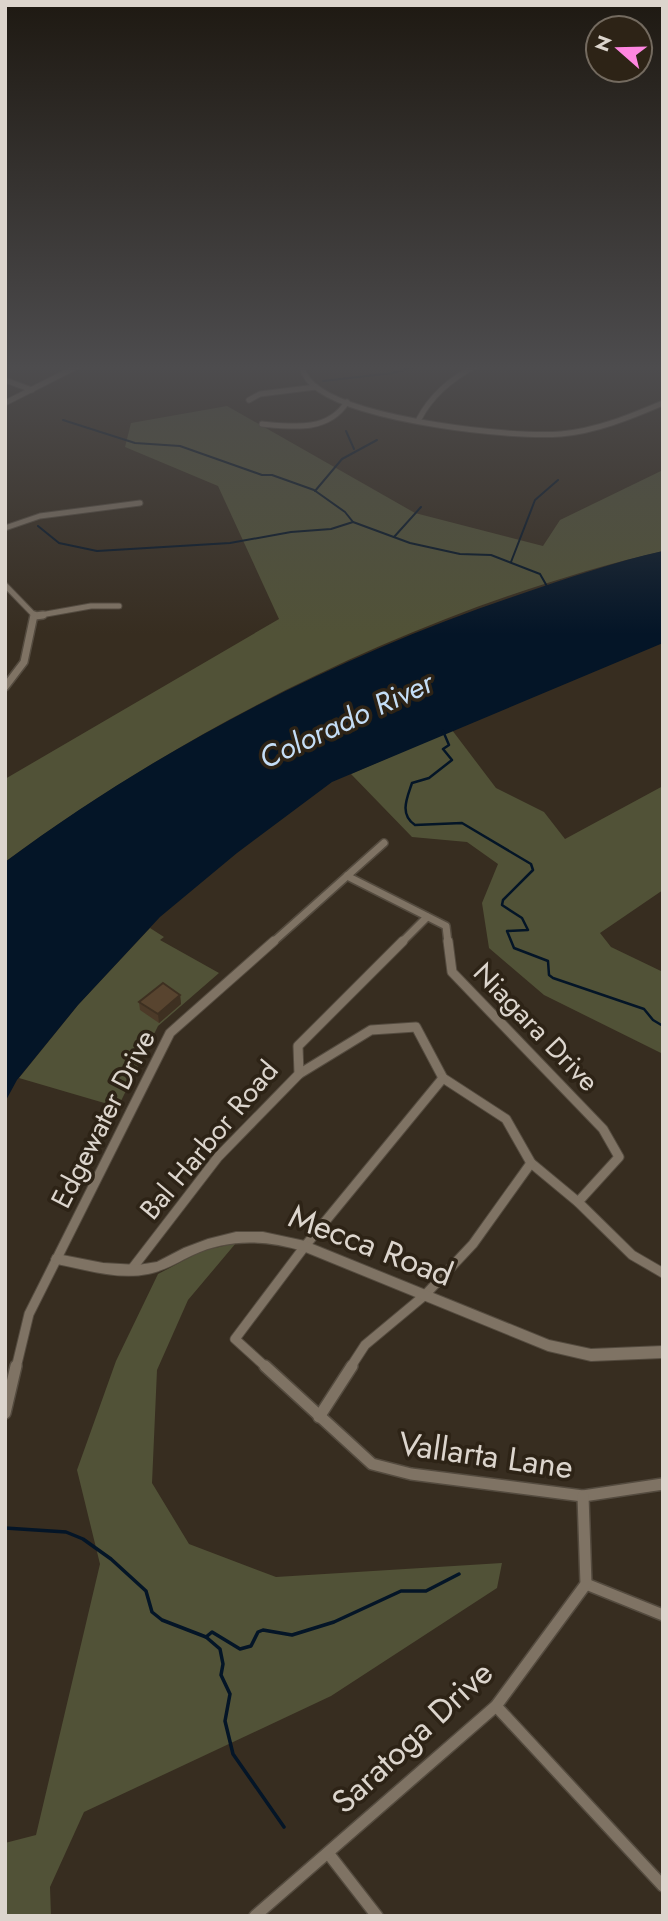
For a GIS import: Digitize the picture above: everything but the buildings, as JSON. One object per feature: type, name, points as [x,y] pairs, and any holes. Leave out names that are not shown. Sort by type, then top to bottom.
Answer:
[{"type":"street","points":[[5,528],[30,517],[61,511],[123,508],[140,503]]},
{"type":"street","points":[[5,585],[36,616]]},
{"type":"street","points":[[36,616],[65,608],[119,606]]},
{"type":"street","points":[[5,687],[24,662],[36,616]]},
{"type":"street","name":"Edgewater Drive","points":[[5,1413],[29,1314],[170,1033],[384,843]]},
{"type":"street","name":"Niagara Drive","points":[[347,876],[446,926],[452,972],[603,1129],[620,1157],[578,1202]]},
{"type":"street","name":"Bal Harbor Road","points":[[131,1270],[218,1157],[299,1074],[298,1046],[427,917]]},
{"type":"street","points":[[299,1074],[371,1030],[416,1027],[443,1078],[506,1119],[531,1163],[578,1202],[632,1255],[663,1273]]},
{"type":"street","points":[[305,1246],[443,1078]]},
{"type":"street","points":[[319,1417],[365,1345],[425,1295],[473,1244],[531,1163]]},
{"type":"street","name":"Mecca Road","points":[[57,1259],[131,1270],[150,1269],[215,1241],[240,1236],[277,1237],[305,1246],[527,1338],[570,1352],[612,1357],[663,1353]]},
{"type":"street","name":"Vallarta Lane","points":[[305,1246],[235,1339],[372,1464],[411,1474],[583,1496],[663,1484]]},
{"type":"street","points":[[583,1496],[586,1584],[663,1615]]},
{"type":"street","name":"Saratoga Drive","points":[[255,1916],[496,1706],[586,1584]]},
{"type":"street","points":[[496,1706],[663,1886]]},
{"type":"street","points":[[328,1853],[377,1916]]},
{"type":"green space","points":[[143,455],[312,455],[415,513],[543,546],[560,520],[663,470],[663,551],[576,574],[490,603],[404,636],[319,674],[236,716],[156,762],[79,810],[5,862],[5,779],[279,619],[218,486]]},
{"type":"green space","points":[[452,730],[496,788],[544,812],[565,839],[663,786],[663,890],[600,933],[611,947],[663,972],[663,1054],[544,995],[489,948],[482,903],[498,864],[467,842],[412,837],[351,774]]},
{"type":"green space","points":[[150,928],[164,937],[160,940],[219,973],[158,1026],[118,1107],[19,1078],[78,1005]]},
{"type":"green space","points":[[236,1243],[188,1300],[157,1370],[152,1483],[189,1544],[276,1577],[502,1563],[497,1588],[331,1696],[84,1812],[50,1887],[51,1916],[5,1916],[5,1843],[36,1835],[100,1564],[77,1470],[116,1361],[158,1274],[202,1251]]},
{"type":"water","name":"Colorado River","points":[[663,551],[663,643],[332,782],[237,853],[160,917],[78,1005],[17,1080],[5,1102],[5,862],[126,780],[252,708],[318,675],[384,646],[521,594]]},
{"type":"waterway","points":[[204,455],[315,491]]},
{"type":"waterway","points":[[315,491],[342,459],[350,455]]},
{"type":"waterway","points":[[511,562],[535,500],[558,480]]},
{"type":"waterway","points":[[315,491],[345,512],[353,522]]},
{"type":"waterway","points":[[394,537],[421,507]]},
{"type":"waterway","points":[[38,526],[59,543],[97,551],[230,543],[291,532],[331,529],[353,522]]},
{"type":"waterway","points":[[353,522],[410,543],[460,554],[491,555],[540,574],[548,588]]},
{"type":"waterway","points":[[443,731],[449,745],[443,749],[452,760],[429,778],[412,783],[406,806],[410,821],[415,825],[462,823],[531,864],[533,870],[503,900],[502,905],[522,918],[528,930],[507,931],[514,948],[548,961],[549,975],[553,978],[644,1009],[653,1020],[663,1026]]},
{"type":"waterway","points":[[5,1528],[66,1532],[83,1539],[111,1559],[146,1591],[152,1612],[162,1620],[206,1637]]},
{"type":"waterway","points":[[206,1637],[212,1632],[240,1649],[251,1646],[258,1632],[263,1630],[292,1635],[334,1622],[401,1591],[426,1591],[459,1574]]},
{"type":"waterway","points":[[206,1637],[220,1649],[223,1664],[221,1675],[230,1694],[225,1721],[233,1754],[284,1827]]}]
